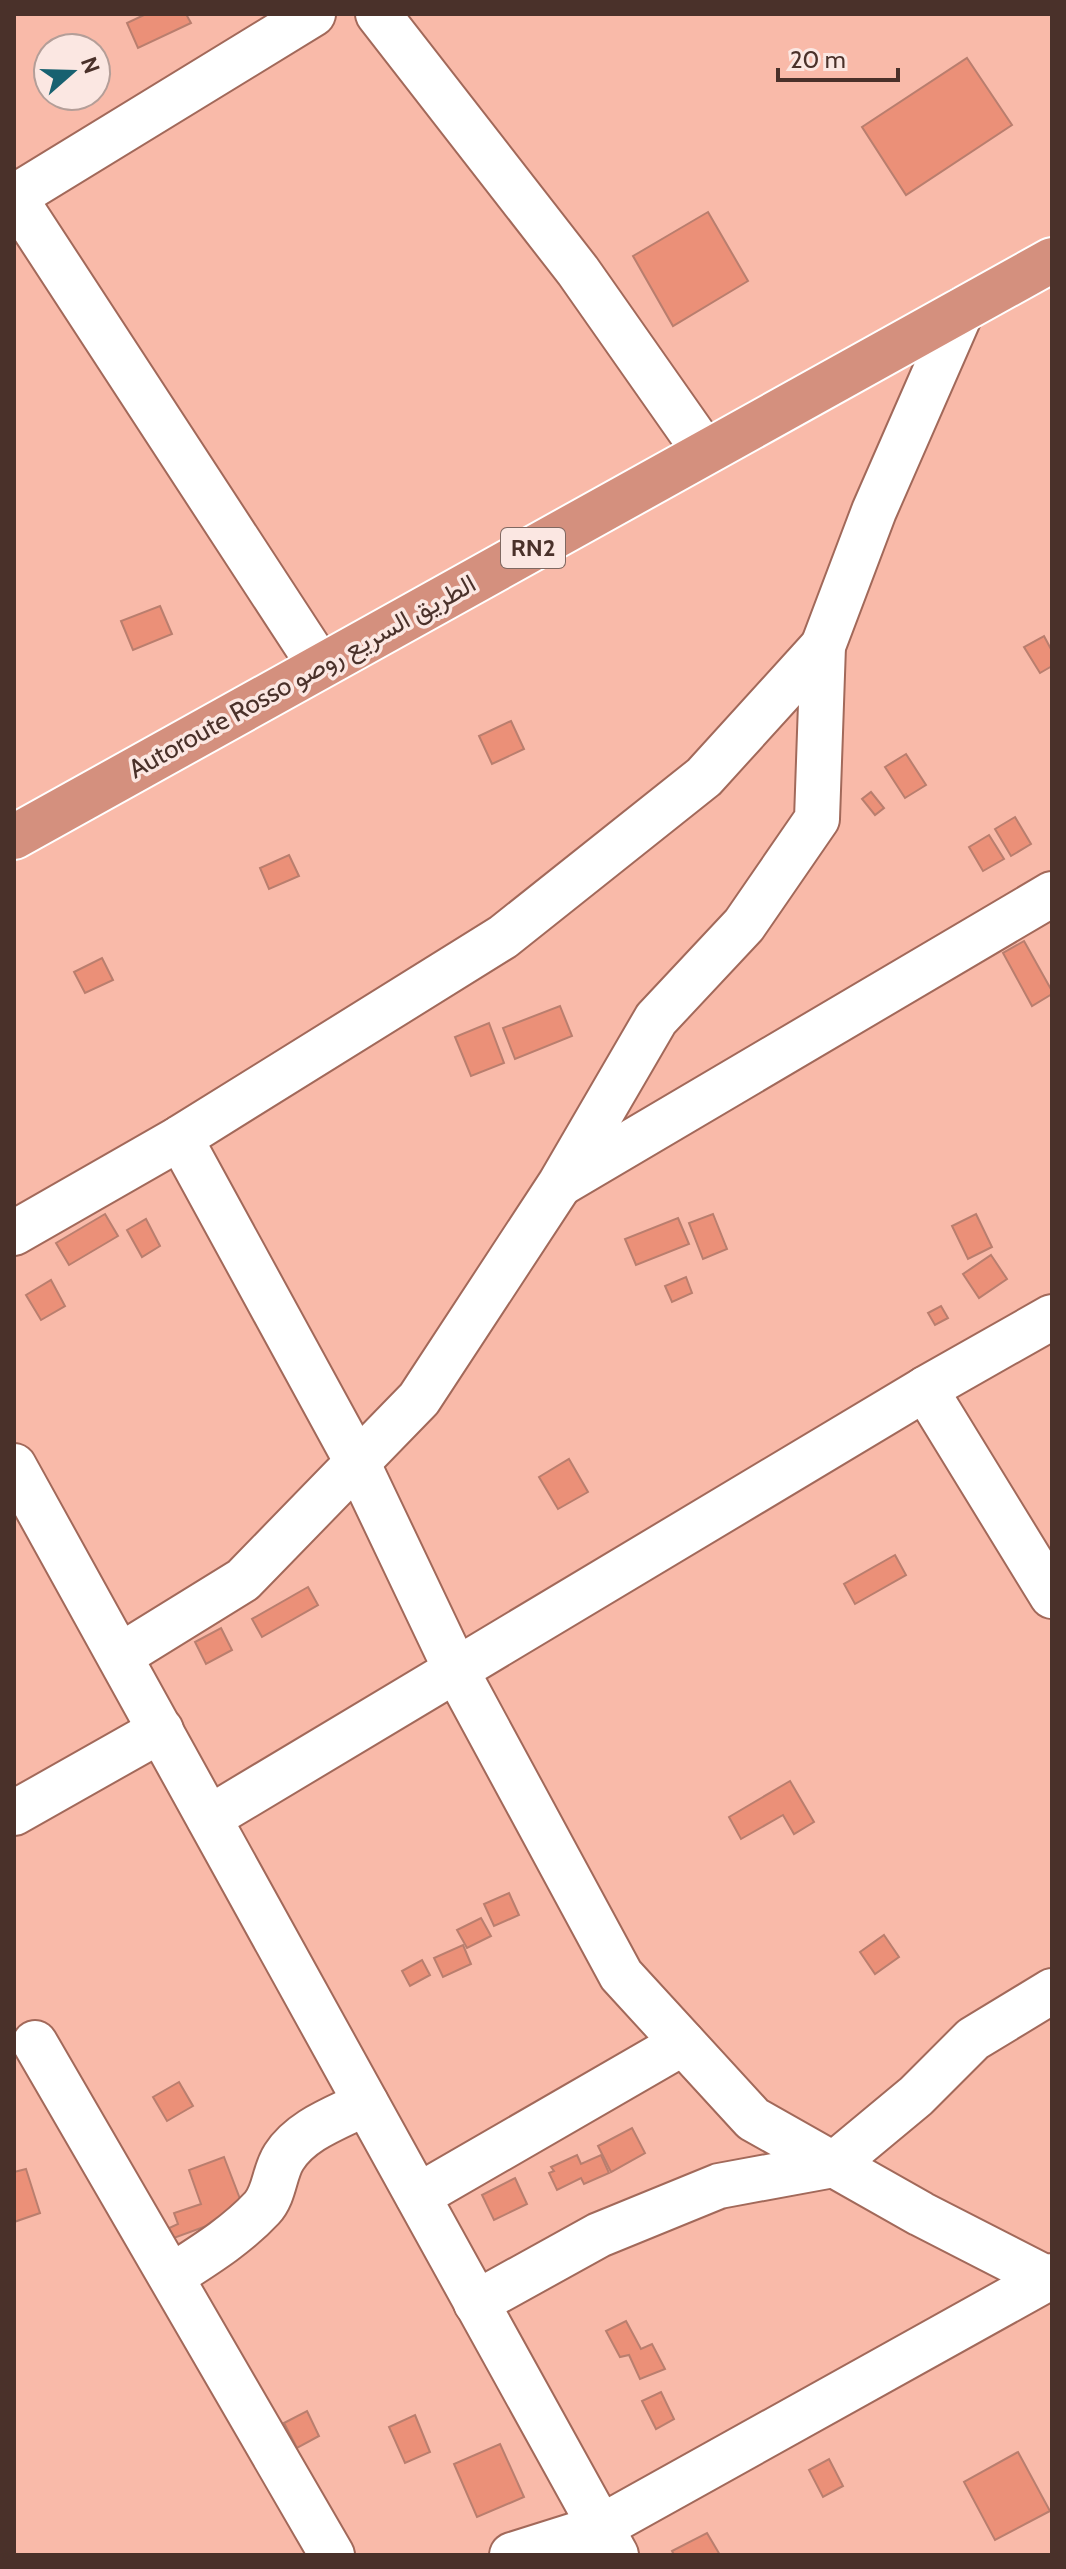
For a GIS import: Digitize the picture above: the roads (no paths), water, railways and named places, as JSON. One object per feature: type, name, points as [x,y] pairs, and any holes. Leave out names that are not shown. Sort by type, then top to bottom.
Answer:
[{"type":"highway","name":"Autoroute Rosso الطريق السريع روصو","points":[[14,837],[1052,260]]},
{"type":"street","points":[[313,14],[14,197],[320,666]]},
{"type":"street","points":[[378,14],[578,271],[705,452]]},
{"type":"street","points":[[120,1656],[243,1580],[419,1399],[560,1184],[656,1019],[744,925],[817,819],[823,646],[874,511],[962,310]]},
{"type":"street","points":[[14,1233],[180,1138],[503,937],[704,777],[823,646]]},
{"type":"street","points":[[560,1184],[1052,894]]},
{"type":"street","points":[[180,1138],[357,1462],[456,1670],[621,1975],[753,2119],[921,2214],[1050,2278]]},
{"type":"street","points":[[209,1818],[925,1389],[1052,1317]]},
{"type":"street","points":[[925,1389],[1052,1596]]},
{"type":"street","points":[[14,1466],[608,2541]]},
{"type":"street","points":[[14,1813],[161,1730]]},
{"type":"street","points":[[476,2303],[599,2235],[719,2186],[833,2165],[916,2096],[973,2039],[1052,1991]]},
{"type":"street","points":[[35,2043],[332,2555]]},
{"type":"street","points":[[418,2196],[683,2043]]},
{"type":"street","points":[[172,2276],[223,2243],[264,2206],[282,2158],[307,2132],[366,2103]]},
{"type":"street","points":[[512,2555],[608,2541],[1050,2278]]}]
